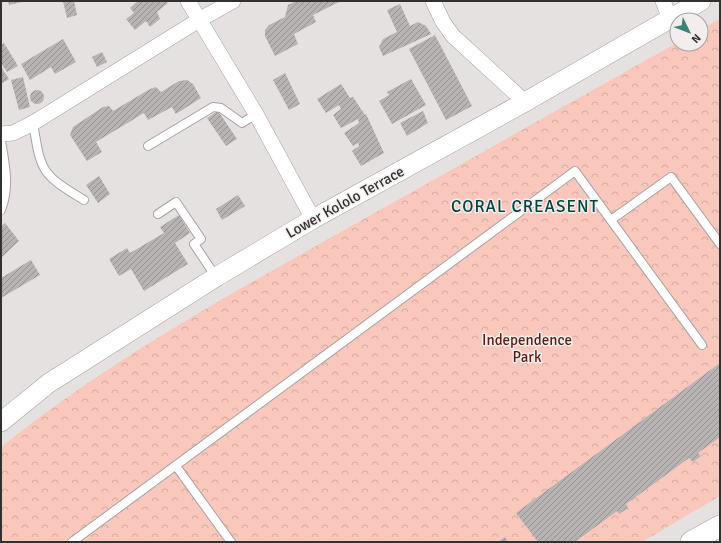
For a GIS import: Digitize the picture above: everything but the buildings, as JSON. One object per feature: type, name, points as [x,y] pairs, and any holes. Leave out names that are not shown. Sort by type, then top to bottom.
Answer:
[{"type":"main road","points":[[691,542],[718,531]]},
{"type":"street","points":[[188,1],[256,114],[313,219]]},
{"type":"street","points":[[1,134],[13,133],[33,123],[199,20],[233,1]]},
{"type":"street","points":[[432,1],[452,36],[525,102]]},
{"type":"street","points":[[663,1],[669,16]]},
{"type":"street","name":"Lower Kololo Terrace","points":[[682,12],[700,1]]},
{"type":"street","name":"Lower Kololo Terrace","points":[[1,422],[49,383],[216,277],[313,219],[525,102],[669,20]]},
{"type":"lane","points":[[148,146],[213,107],[221,108],[242,123],[256,114]]},
{"type":"lane","points":[[33,123],[41,164],[48,175],[84,200]]},
{"type":"lane","points":[[1,141],[7,177],[6,192],[1,210]]},
{"type":"lane","points":[[72,542],[575,170],[702,345]]},
{"type":"lane","points":[[610,220],[671,177],[720,244]]},
{"type":"lane","points":[[158,214],[176,202],[200,239],[194,244],[216,277]]},
{"type":"lane","points":[[176,466],[231,542]]},
{"type":"green space","name":"Independence Park","points":[[720,19],[720,496],[642,542],[1,542],[1,447],[41,417],[123,360],[208,307],[669,47],[669,52],[709,52],[709,25]]},
{"type":"district","name":"CORAL CREASENT","points":[[525,206]]}]
